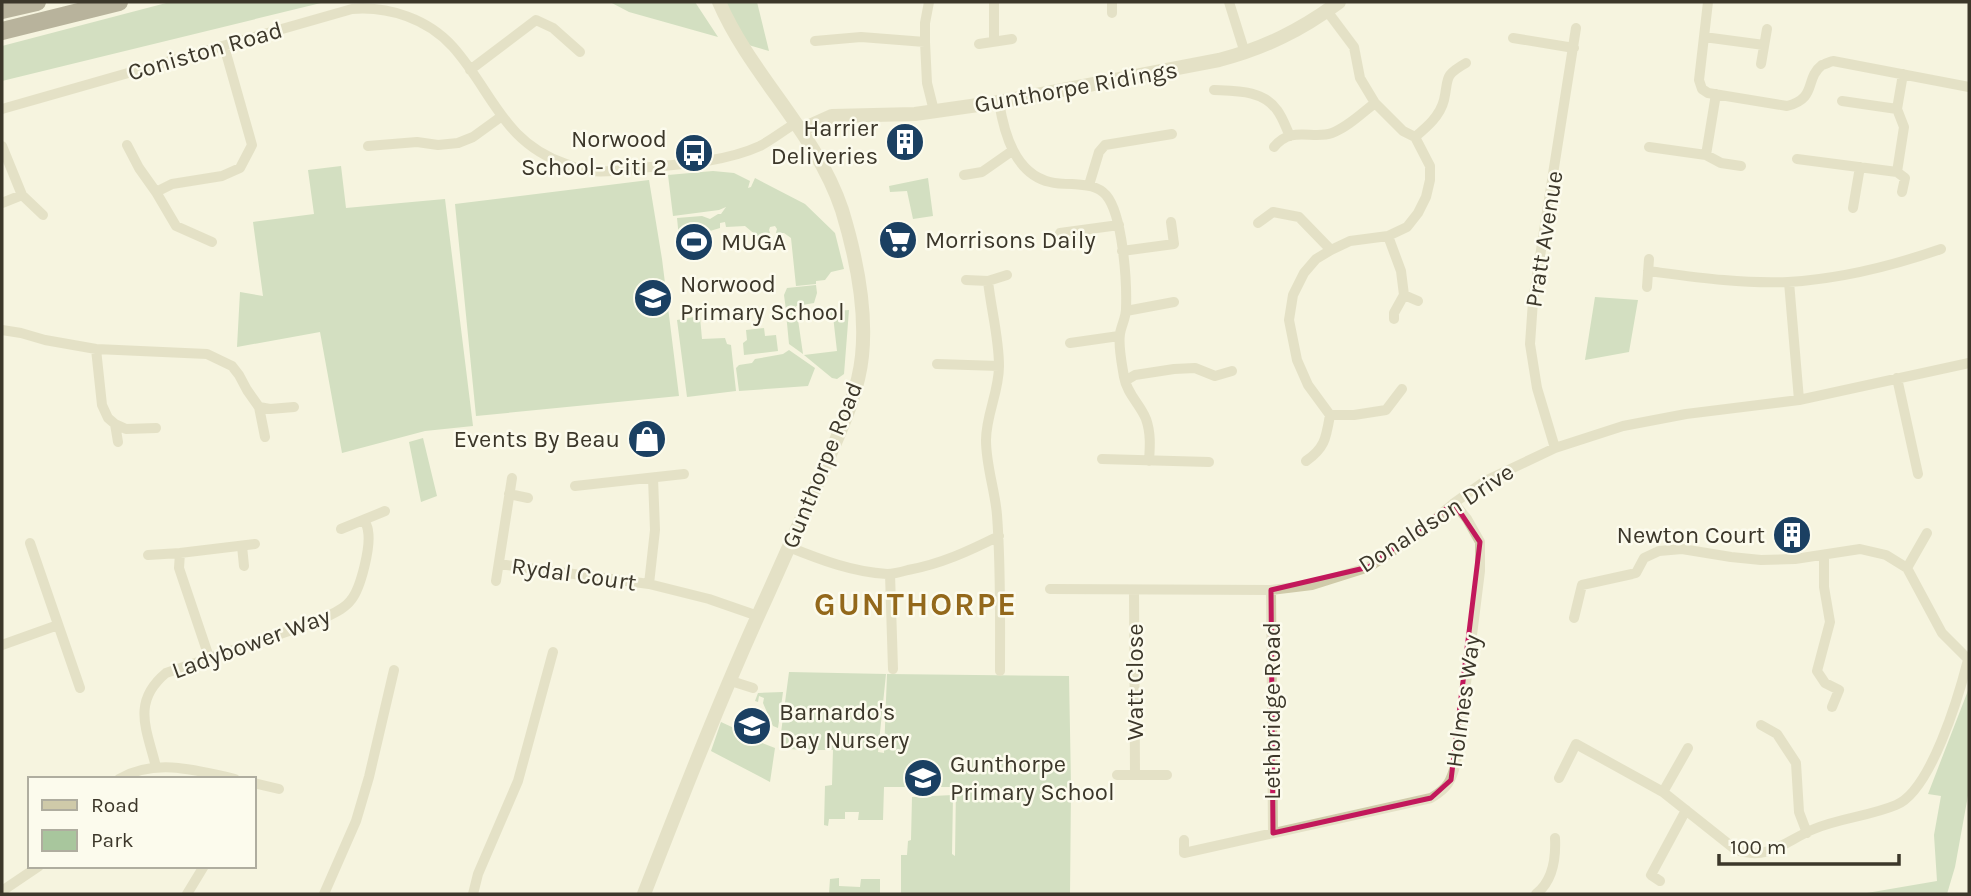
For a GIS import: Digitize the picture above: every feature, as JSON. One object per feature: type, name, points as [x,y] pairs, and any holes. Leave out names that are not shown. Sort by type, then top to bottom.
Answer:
[{"type":"highway","points":[[2,10],[37,2]]},
{"type":"highway","points":[[2,31],[119,2]]},
{"type":"street","name":"Gunthorpe Road","points":[[643,894],[758,616],[844,422],[856,388],[862,358],[864,331],[857,270],[842,210],[833,187],[799,127],[741,47],[719,2]]},
{"type":"street","points":[[929,2],[925,42],[927,83],[934,111]]},
{"type":"street","points":[[994,2],[994,42]]},
{"type":"street","points":[[1229,2],[1245,53]]},
{"type":"street","name":"Gunthorpe Ridings","points":[[799,127],[832,116],[915,114],[999,102],[1208,62],[1245,53],[1292,33],[1339,2]]},
{"type":"street","points":[[1709,2],[1699,80],[1702,89],[1708,93],[1787,106],[1799,103],[1808,94],[1822,65],[1833,61],[1969,87]]},
{"type":"street","name":"Coniston Road","points":[[2,109],[352,9],[369,8],[408,16],[427,25],[453,47],[518,136],[551,159],[591,171],[656,167],[733,155],[760,146],[799,127]]},
{"type":"street","points":[[1306,461],[1319,452],[1330,415],[1308,385],[1297,360],[1289,320],[1293,295],[1304,273],[1316,259],[1331,250],[1350,241],[1388,236],[1407,227],[1418,214],[1430,180],[1430,166],[1415,137],[1403,131],[1375,103],[1360,78],[1354,47],[1326,11]]},
{"type":"street","points":[[470,70],[536,20],[553,28],[580,52]]},
{"type":"street","name":"Pratt Avenue","points":[[1555,448],[1536,388],[1530,344],[1533,301],[1576,28]]},
{"type":"street","points":[[1761,64],[1767,29]]},
{"type":"street","points":[[815,41],[860,37],[925,42]]},
{"type":"street","points":[[1704,37],[1764,45]]},
{"type":"street","points":[[1513,38],[1574,48]]},
{"type":"street","points":[[979,44],[1012,39]]},
{"type":"street","points":[[156,192],[172,184],[222,176],[240,168],[252,145],[224,46]]},
{"type":"street","points":[[1415,137],[1438,114],[1444,100],[1445,85],[1452,71],[1465,63]]},
{"type":"street","points":[[1689,66],[1701,67]]},
{"type":"street","points":[[1897,172],[1904,127],[1897,109],[1903,74]]},
{"type":"street","points":[[1214,90],[1248,92],[1265,99],[1276,108],[1290,136]]},
{"type":"street","points":[[1706,155],[1716,94]]},
{"type":"street","points":[[1842,101],[1897,109]]},
{"type":"street","points":[[999,102],[1012,151],[1034,175],[1048,182],[1089,185],[1105,193],[1115,209],[1122,251],[1126,311],[1119,336],[1125,381],[1145,418],[1150,440],[1149,461]]},
{"type":"street","points":[[1274,147],[1280,139],[1290,136],[1331,133],[1375,103]]},
{"type":"street","points":[[368,146],[417,142],[438,145],[458,143],[472,137],[502,116]]},
{"type":"street","points":[[1089,185],[1099,152],[1105,145],[1172,134]]},
{"type":"street","points":[[127,145],[176,226],[212,242]]},
{"type":"street","points":[[2,146],[22,195],[43,215]]},
{"type":"street","points":[[1649,147],[1706,155],[1721,163],[1741,166]]},
{"type":"street","points":[[964,175],[982,172],[1012,151]]},
{"type":"street","points":[[1797,159],[1897,172],[1905,177],[1902,192]]},
{"type":"street","points":[[1853,208],[1860,167]]},
{"type":"street","points":[[2,203],[22,195]]},
{"type":"street","points":[[1258,223],[1273,212],[1299,217],[1331,250]]},
{"type":"street","points":[[1122,251],[1174,244],[1171,222]]},
{"type":"street","points":[[1060,233],[1119,225]]},
{"type":"street","points":[[1388,236],[1401,271],[1404,295],[1394,313],[1394,319]]},
{"type":"street","points":[[1648,271],[1750,282],[1789,282],[1881,267],[1916,251],[1941,249]]},
{"type":"street","points":[[1647,287],[1649,259]]},
{"type":"street","points":[[966,280],[988,281],[1007,275]]},
{"type":"street","points":[[988,281],[999,366],[996,394],[987,429],[988,470],[999,537],[1000,671]]},
{"type":"street","points":[[1789,282],[1799,400]]},
{"type":"street","points":[[1404,295],[1418,301]]},
{"type":"street","points":[[1126,311],[1174,302]]},
{"type":"street","points":[[2,330],[96,349],[207,354],[232,366],[258,407],[265,437]]},
{"type":"street","points":[[1070,343],[1119,336]]},
{"type":"street","points":[[96,349],[102,405],[108,418],[126,429],[156,428]]},
{"type":"street","name":"Donaldson Drive","points":[[1050,589],[1272,590],[1312,585],[1369,567],[1416,535],[1485,481],[1555,448],[1623,426],[1686,414],[1799,400],[1969,363]]},
{"type":"street","points":[[937,364],[999,366]]},
{"type":"street","points":[[1125,381],[1135,375],[1185,368],[1195,368],[1216,376],[1232,371]]},
{"type":"street","points":[[1897,378],[1918,474]]},
{"type":"street","points":[[1330,415],[1354,415],[1386,410],[1402,389]]},
{"type":"street","points":[[258,407],[277,410],[294,407]]},
{"type":"street","points":[[115,424],[118,442]]},
{"type":"street","points":[[1102,459],[1209,462]]},
{"type":"street","points":[[575,486],[684,474]]},
{"type":"street","name":"Rydal Court","points":[[496,581],[512,478]]},
{"type":"street","name":"Rydal Court","points":[[649,584],[655,530],[653,478]]},
{"type":"street","points":[[509,495],[528,498]]},
{"type":"street","name":"Holmes Way","points":[[1184,840],[1184,853],[1432,798],[1443,791],[1451,780],[1457,763],[1480,571],[1480,542],[1454,503]]},
{"type":"street","points":[[341,530],[385,511]]},
{"type":"street","name":"Ladybower Way","points":[[156,767],[144,704],[156,681],[166,673],[318,621],[341,610],[351,601],[357,590],[368,544],[369,531],[365,520]]},
{"type":"street","points":[[1907,568],[1927,533]]},
{"type":"street","points":[[789,547],[830,563],[890,574],[957,556],[999,537]]},
{"type":"street","points":[[30,543],[80,688]]},
{"type":"street","points":[[148,555],[180,554],[255,544]]},
{"type":"street","points":[[242,546],[244,566]]},
{"type":"street","points":[[1559,778],[1576,744],[1663,792],[1736,850],[1748,854],[1764,854],[1833,823],[1899,805],[1917,789],[1929,768],[1969,660],[1942,633],[1907,568],[1886,555],[1860,549],[1795,559],[1760,560],[1682,549],[1659,551],[1644,558],[1636,573],[1582,585],[1574,618]]},
{"type":"street","points":[[180,554],[179,568],[209,657]]},
{"type":"street","points":[[1824,555],[1824,587],[1830,622],[1817,671],[1825,683],[1839,690],[1832,707]]},
{"type":"street","name":"Rydal Court","points":[[499,564],[649,584],[709,598],[758,616]]},
{"type":"street","points":[[890,574],[893,669]]},
{"type":"street","name":"Watt Close","points":[[1134,590],[1135,775]]},
{"type":"street","name":"Lethbridge Road","points":[[1272,590],[1273,833]]},
{"type":"street","points":[[2,645],[58,625]]},
{"type":"street","points":[[473,894],[478,874],[518,781],[553,652]]},
{"type":"street","points":[[324,894],[356,821],[394,670]]},
{"type":"street","points":[[1949,678],[1962,683]]},
{"type":"street","points":[[731,681],[754,688]]},
{"type":"street","points":[[1761,724],[1777,734],[1796,763],[1798,812],[1807,833]]},
{"type":"street","points":[[1663,792],[1688,748]]},
{"type":"street","points":[[122,777],[133,771],[156,767],[192,769],[226,777]]},
{"type":"street","name":"Watt Close","points":[[1117,775],[1167,775]]},
{"type":"street","points":[[256,783],[279,789]]},
{"type":"street","points":[[1660,881],[1651,876],[1686,810]]},
{"type":"street","points":[[1786,815],[1798,812]]},
{"type":"street","points":[[1536,894],[1549,878],[1556,853],[1555,838]]},
{"type":"street","points":[[2,891],[36,868]]},
{"type":"street","points":[[187,894],[203,868]]},
{"type":"highlighted area","points":[[1454,503],[1480,542],[1451,780],[1431,798],[1273,833],[1271,590],[1369,567]]},
{"type":"green space","points":[[170,2],[325,2],[2,81],[2,46]]},
{"type":"green space","points":[[610,2],[695,2],[718,37],[629,12]]},
{"type":"green space","points":[[725,2],[757,2],[769,51],[745,44]]},
{"type":"green space","points":[[341,166],[346,208],[445,199],[473,426],[425,431],[342,453],[320,332],[237,347],[240,292],[263,296],[253,222],[314,214],[308,170]]},
{"type":"green space","points":[[713,171],[734,173],[750,181],[748,188],[755,178],[805,204],[835,233],[844,269],[831,272],[825,280],[816,281],[816,284],[796,286],[791,238],[784,233],[776,233],[775,226],[770,227],[770,233],[757,236],[745,226],[726,227],[725,222],[720,223],[720,228],[705,235],[706,250],[699,251],[699,255],[681,258],[677,218],[702,216],[710,219],[721,214],[726,207],[673,216],[668,175]]},
{"type":"green space","points":[[928,178],[933,216],[913,219],[907,191],[890,192],[889,186]]},
{"type":"green space","points":[[649,180],[679,396],[476,416],[455,204]]},
{"type":"green space","points":[[816,285],[814,303],[796,306],[803,354],[789,344],[788,311],[784,295],[787,288]]},
{"type":"green space","points":[[1595,297],[1638,300],[1629,352],[1585,360]]},
{"type":"green space","points":[[849,310],[844,374],[837,379],[832,378],[804,355],[837,351],[833,316],[823,317],[822,312]]},
{"type":"green space","points":[[700,317],[702,339],[725,338],[727,344],[731,345],[736,391],[687,397],[677,320]]},
{"type":"green space","points":[[764,328],[765,336],[776,335],[778,351],[744,355],[746,330]]},
{"type":"green space","points":[[789,350],[815,368],[808,386],[739,391],[736,368],[739,365],[783,354]]},
{"type":"green space","points":[[423,438],[437,496],[421,502],[409,442]]},
{"type":"green space","name":"Gunthorpe Primary School","points":[[789,672],[886,674],[878,752],[884,753],[887,674],[1069,676],[1070,894],[901,894],[901,855],[907,855],[908,841],[911,840],[912,797],[953,795],[952,854],[955,856],[956,787],[884,787],[883,820],[858,820],[859,812],[845,812],[845,819],[829,819],[828,826],[824,825],[825,786],[832,785],[833,750],[779,748]]},
{"type":"green space","points":[[1969,688],[1969,790],[1955,867],[1947,894],[1861,894],[1937,881],[1934,835],[1941,796],[1928,794]]},
{"type":"green space","points":[[783,692],[778,728],[773,726],[763,703],[764,698],[759,696],[758,702],[755,701],[758,693]]},
{"type":"green space","points":[[721,722],[734,728],[733,732],[775,748],[770,782],[711,751]]},
{"type":"green space","points":[[839,878],[839,886],[860,887],[861,879],[880,879],[880,894],[829,894],[830,879]]},
{"type":"place","name":"Harrier Deliveries","points":[[905,142]]},
{"type":"place","name":"Norwood School- Citi 2","points":[[694,153]]},
{"type":"place","name":"Morrisons Daily","points":[[898,240]]},
{"type":"place","name":"MUGA","points":[[694,242]]},
{"type":"place","name":"Norwood Primary School","points":[[653,298]]},
{"type":"place","name":"Events By Beau","points":[[647,439]]},
{"type":"place","name":"Newton Court","points":[[1792,535]]},
{"type":"place","name":"Barnardo's Day Nursery","points":[[752,726]]},
{"type":"place","name":"Gunthorpe Primary School","points":[[923,778]]},
{"type":"district","name":"GUNTHORPE","points":[[916,604]]}]
